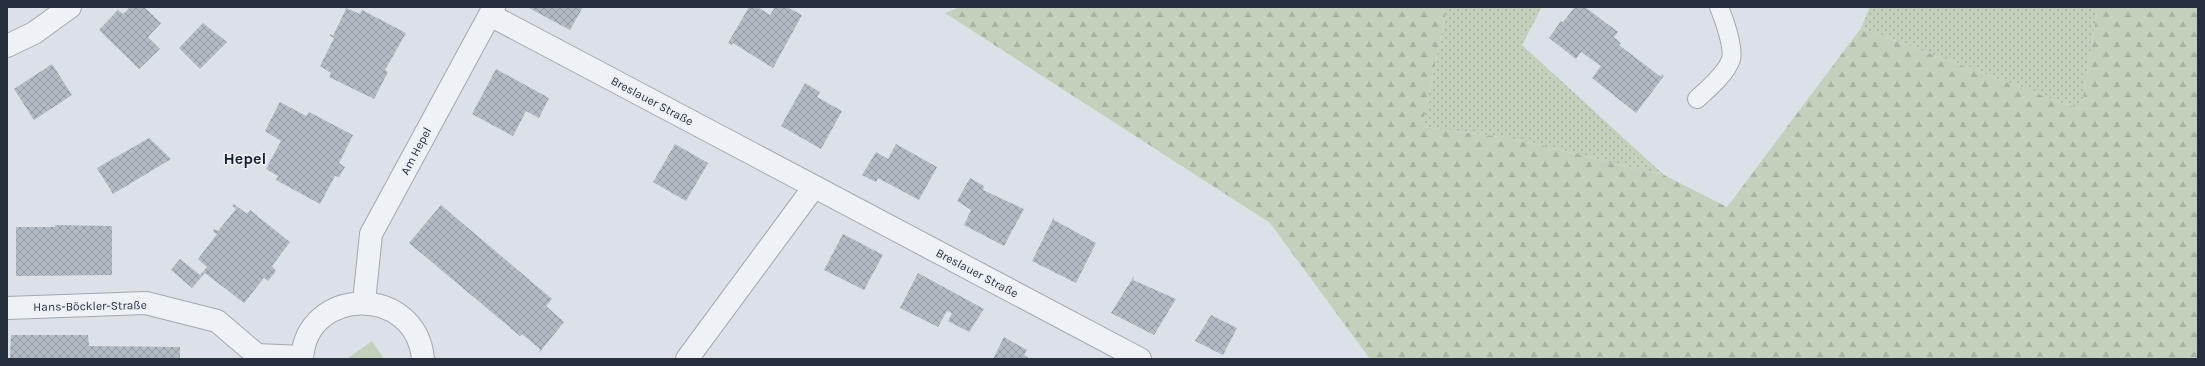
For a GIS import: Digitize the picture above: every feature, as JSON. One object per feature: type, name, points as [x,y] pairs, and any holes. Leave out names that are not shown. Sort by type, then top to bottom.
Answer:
[{"type":"street","points":[[7,46],[34,33],[70,7]]},
{"type":"street","name":"Breslauer Straße","points":[[492,11],[814,187],[1140,359]]},
{"type":"street","name":"Am Hepel","points":[[364,302],[371,234],[492,11]]},
{"type":"street","points":[[687,359],[814,187]]},
{"type":"street","points":[[302,358],[306,339],[317,323],[330,312],[345,304],[364,302],[383,306],[400,315],[414,330],[422,347],[423,359]]},
{"type":"street","name":"Hans-Böckler-Straße","points":[[7,308],[146,303],[218,321],[256,357],[302,358]]},
{"type":"lane","points":[[1697,99],[1716,82],[1731,59],[1727,29],[1719,7]]},
{"type":"green space","points":[[960,7],[1447,7],[1422,127],[1509,138],[1664,175],[1727,207],[1861,28],[2081,110],[2098,7],[2198,7],[2198,359],[1370,359],[1270,223],[945,13]]},
{"type":"green space","points":[[1447,7],[1542,7],[1522,45],[1664,175],[1509,138],[1422,127]]},
{"type":"green space","points":[[1870,7],[2098,7],[2081,110],[1861,28]]},
{"type":"green space","points":[[372,341],[384,359],[347,359]]},
{"type":"building","points":[[130,7],[144,7],[161,23],[148,37],[160,49],[139,69],[99,30],[118,10],[123,14]]},
{"type":"building","points":[[344,7],[360,14],[362,10],[406,33],[385,70],[388,72],[374,99],[329,77],[331,73],[320,66],[334,38],[330,36],[330,34],[333,36],[346,9]]},
{"type":"building","points":[[527,7],[583,7],[570,30]]},
{"type":"building","points":[[749,7],[757,7],[770,15],[775,7],[787,7],[802,15],[773,68],[733,43],[731,45],[728,43]]},
{"type":"building","points":[[1575,7],[1585,7],[1618,32],[1614,37],[1621,43],[1619,45],[1661,77],[1662,74],[1664,76],[1636,113],[1592,78],[1601,66],[1581,52],[1576,59],[1549,38],[1561,21],[1563,22]]},
{"type":"building","points":[[203,23],[227,42],[200,69],[179,48]]},
{"type":"building","points":[[52,64],[72,95],[34,120],[14,89]]},
{"type":"building","points":[[496,69],[549,98],[539,118],[526,111],[513,136],[472,114]]},
{"type":"building","points":[[805,83],[820,92],[817,97],[842,111],[821,149],[781,126]]},
{"type":"building","points":[[280,102],[306,116],[309,112],[353,135],[339,163],[345,167],[339,177],[335,176],[320,204],[276,180],[278,176],[266,169],[281,141],[265,131]]},
{"type":"building","points":[[149,138],[171,159],[113,194],[97,168]]},
{"type":"building","points":[[675,144],[708,163],[686,201],[653,182]]},
{"type":"building","points":[[896,144],[937,167],[919,200],[878,178],[876,182],[862,175],[876,152],[888,159]]},
{"type":"building","points":[[970,178],[984,186],[983,190],[1024,209],[1004,246],[964,225],[971,210],[957,201]]},
{"type":"building","points":[[234,204],[247,214],[250,210],[290,242],[272,266],[276,271],[268,281],[264,278],[244,303],[205,273],[192,288],[171,270],[180,259],[200,275],[207,267],[198,259],[217,234],[213,231],[214,229],[218,231],[236,209],[232,206]]},
{"type":"building","points":[[441,205],[552,299],[546,306],[564,322],[539,353],[540,349],[522,334],[520,336],[409,243]]},
{"type":"building","points":[[1054,217],[1054,220],[1096,243],[1076,283],[1032,261]]},
{"type":"building","points":[[55,225],[112,226],[112,275],[16,276],[16,227],[55,227]]},
{"type":"building","points":[[843,234],[883,255],[864,290],[824,270]]},
{"type":"building","points":[[918,273],[984,309],[969,332],[948,321],[952,313],[947,311],[938,327],[900,308]]},
{"type":"building","points":[[1134,276],[1133,280],[1176,299],[1154,335],[1111,313]]},
{"type":"building","points":[[1211,315],[1237,328],[1223,355],[1195,341]]},
{"type":"building","points":[[11,335],[88,335],[89,346],[180,347],[180,359],[10,359]]},
{"type":"building","points":[[1004,337],[1027,350],[1024,355],[1031,359],[993,359]]},
{"type":"district","name":"Hepel","points":[[245,158]]}]
